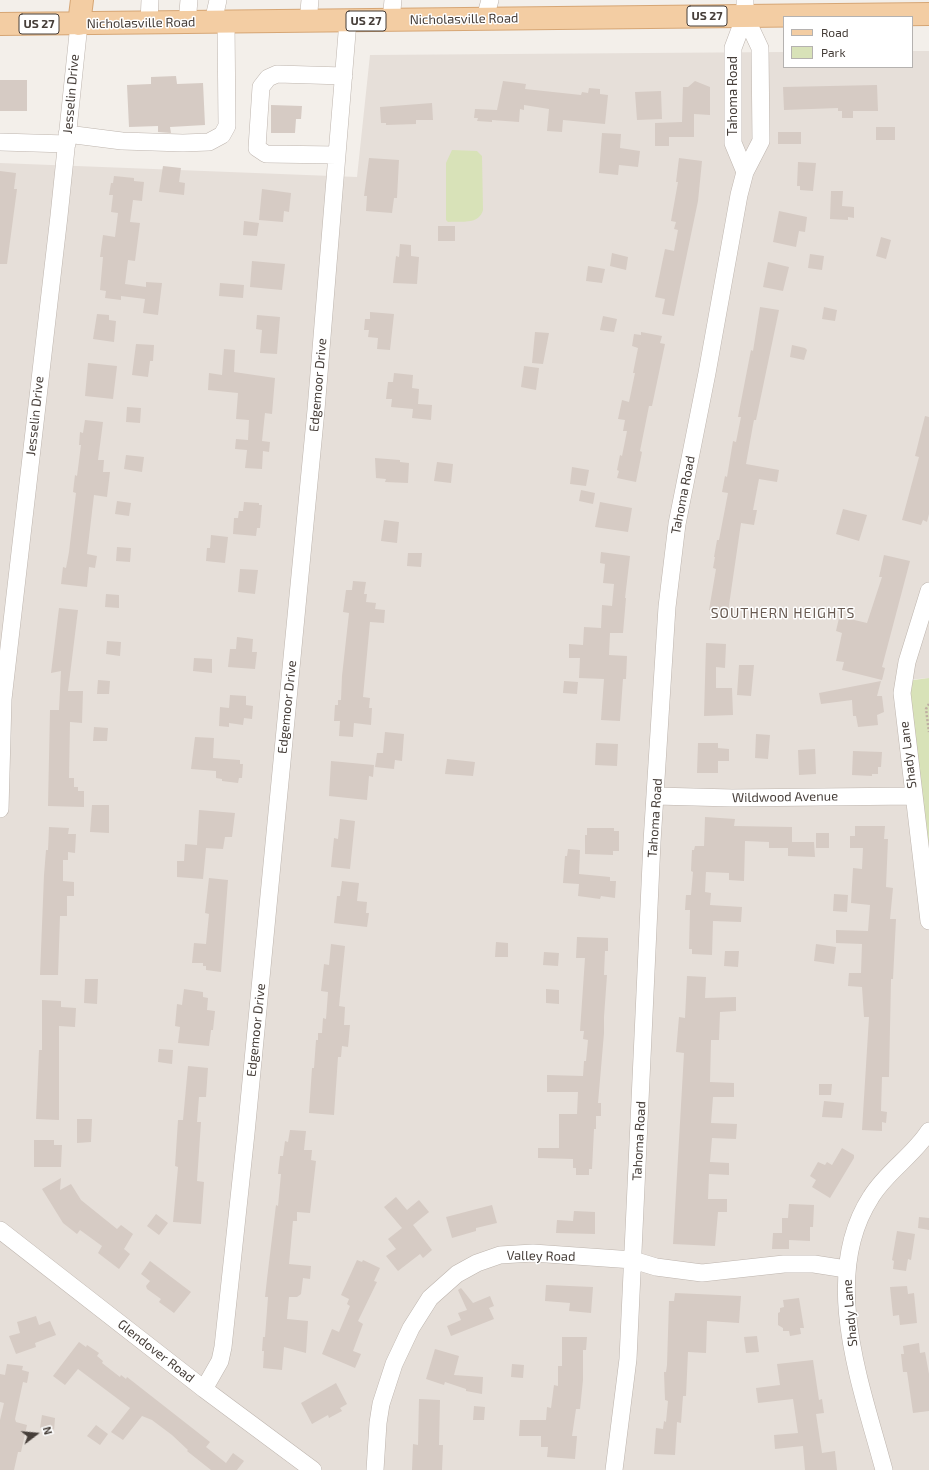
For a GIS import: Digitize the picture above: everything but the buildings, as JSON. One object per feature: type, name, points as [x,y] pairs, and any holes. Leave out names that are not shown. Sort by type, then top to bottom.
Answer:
[{"type":"main road","points":[[79,24],[82,0]]},
{"type":"main road","name":"Nicholasville Road","points":[[0,24],[348,21],[392,10],[745,8],[929,14]]},
{"type":"street","points":[[149,23],[150,0]]},
{"type":"street","points":[[187,23],[189,0]]},
{"type":"street","points":[[0,142],[67,139],[183,143],[209,142],[222,135],[227,126],[218,0]]},
{"type":"street","points":[[308,22],[310,0]]},
{"type":"street","name":"Tahoma Road","points":[[745,8],[733,48],[733,143],[745,172]]},
{"type":"street","name":"Tahoma Road","points":[[614,1470],[628,1359],[667,607],[677,524],[707,373],[738,195],[745,172],[761,140],[760,48],[745,8]]},
{"type":"street","name":"Edgemoor Drive","points":[[204,1389],[220,1361],[223,1347],[246,1133],[314,426],[348,21]]},
{"type":"street","name":"Jesselin Drive","points":[[0,808],[2,703],[79,24]]},
{"type":"street","points":[[337,155],[266,154],[257,148],[261,87],[268,78],[277,74],[344,76]]},
{"type":"street","name":"Shady Lane","points":[[929,591],[903,678],[903,709],[929,921]]},
{"type":"street","name":"Wildwood Avenue","points":[[656,796],[732,798],[913,796]]},
{"type":"street","name":"Shady Lane","points":[[884,1470],[853,1354],[846,1300],[846,1269],[856,1228],[871,1196],[929,1131]]},
{"type":"street","name":"Glendover Road","points":[[0,1230],[204,1389],[313,1470]]},
{"type":"street","name":"Valley Road","points":[[375,1470],[378,1423],[394,1364],[420,1313],[430,1298],[465,1269],[500,1255],[532,1253],[633,1260],[656,1267],[702,1273],[784,1264],[814,1264],[846,1269]]},
{"type":"path","points":[[929,704],[926,709],[929,732]]},
{"type":"shaded area","points":[[913,51],[929,51],[929,678],[906,680],[929,889],[929,1470],[0,1470],[0,163],[357,177],[370,55],[783,52],[783,68],[913,68]]},
{"type":"green space","points":[[452,150],[477,151],[482,156],[483,210],[481,215],[474,220],[464,222],[448,222],[446,220],[446,163]]},
{"type":"green space","points":[[929,678],[929,877],[906,681]]},
{"type":"district","name":"SOUTHERN HEIGHTS","points":[[783,613]]}]
